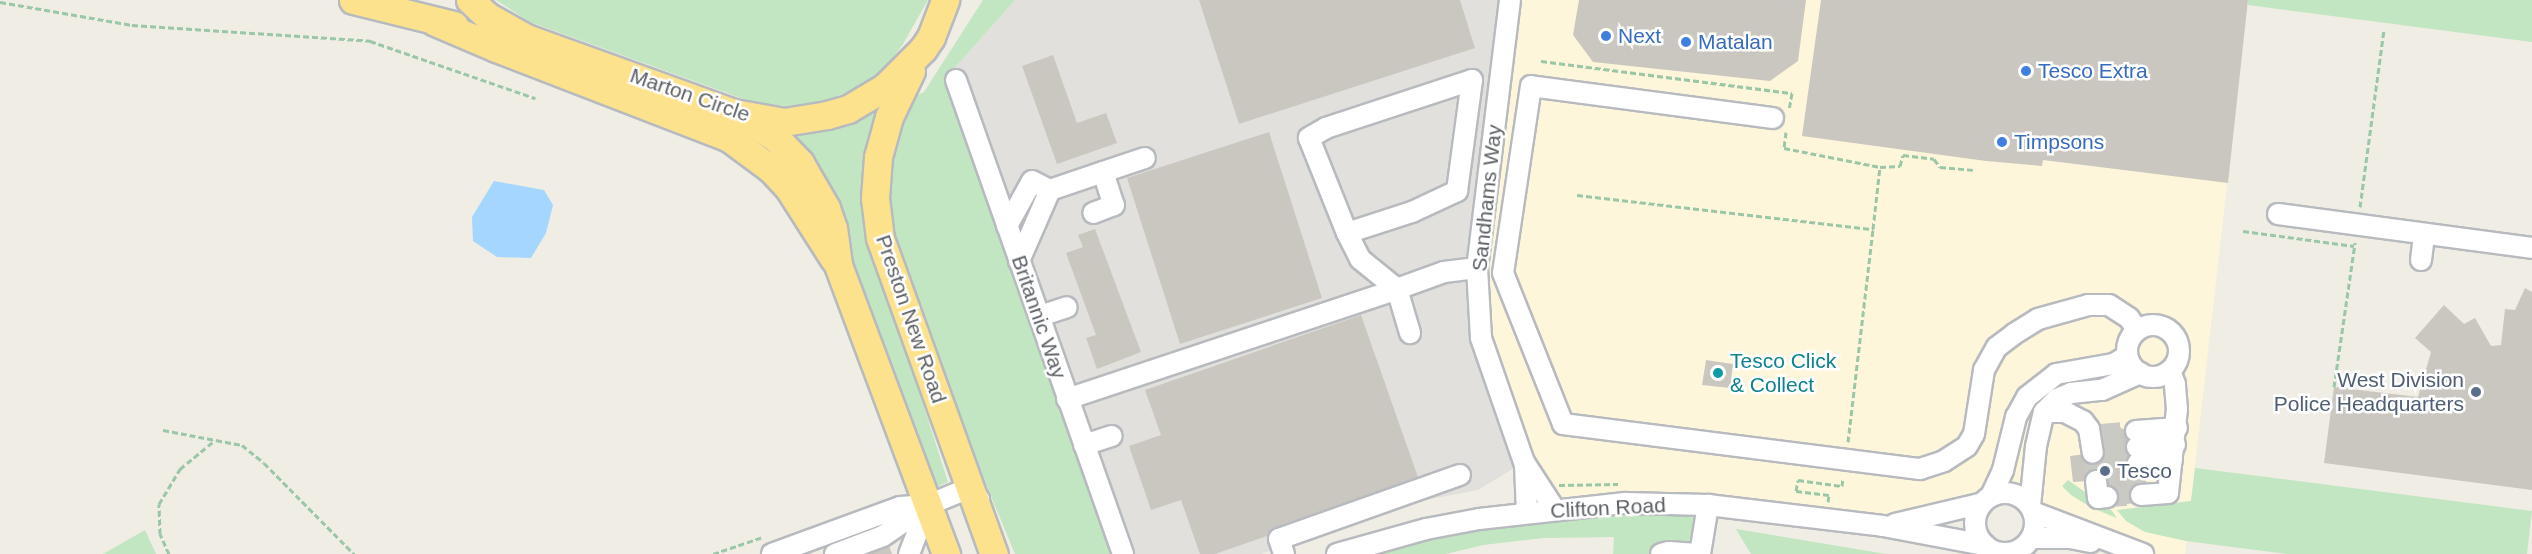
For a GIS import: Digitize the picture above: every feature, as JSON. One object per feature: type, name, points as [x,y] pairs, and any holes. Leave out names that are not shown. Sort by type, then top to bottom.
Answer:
[{"type":"highway","points":[[353,0],[435,22],[526,38]]},
{"type":"highway","name":"Marton Circle","points":[[470,0],[487,16],[526,38],[734,113],[784,122],[827,116],[848,109],[885,87],[922,49],[931,36],[945,0]]},
{"type":"highway","points":[[435,22],[729,138],[771,169],[788,187],[838,265],[946,554]]},
{"type":"highway","name":"Preston New Road","points":[[922,49],[898,94],[882,138],[876,177],[876,218],[891,274],[994,554]]},
{"type":"highway","points":[[734,113],[776,138],[810,176],[833,228],[838,265]]},
{"type":"street","name":"Sandhams Way","points":[[1510,0],[1477,268],[1481,338],[1524,462],[1555,510]]},
{"type":"street","name":"Britannic Way","points":[[956,80],[1040,316],[1066,399],[1123,554]]},
{"type":"street","points":[[1347,233],[1412,212],[1457,191],[1472,80],[1326,128],[1309,138],[1347,233],[1360,259],[1397,289],[1410,333]]},
{"type":"street","points":[[1773,118],[1531,86],[1503,273],[1563,424],[1920,468],[1944,461],[1968,446],[1974,434],[1984,370],[1997,347],[2038,319],[2088,304],[2109,305],[2129,318],[2137,330]]},
{"type":"street","points":[[1007,226],[1032,181],[1050,190],[1145,158]]},
{"type":"street","points":[[1094,213],[1114,205],[1103,172]]},
{"type":"street","points":[[1020,261],[1050,190]]},
{"type":"street","points":[[2278,214],[2532,248]]},
{"type":"street","points":[[2421,260],[2424,234]]},
{"type":"street","points":[[1066,399],[1444,272],[1477,268]]},
{"type":"street","points":[[1040,316],[1067,307]]},
{"type":"street","points":[[2157,324],[2174,334],[2180,354],[2170,371],[2162,376],[2148,376],[2140,373],[2130,364],[2127,356],[2128,342],[2137,330],[2157,324]]},
{"type":"street","points":[[1985,545],[1979,538],[1975,520],[2003,470],[2016,417],[2027,397],[2056,374],[2114,364],[2127,356]]},
{"type":"street","points":[[2141,495],[2168,493],[2175,444],[2175,384],[2170,371]]},
{"type":"street","points":[[2031,538],[2035,521],[2032,509],[2036,446],[2044,412],[2057,399],[2071,393],[2102,390],[2140,373]]},
{"type":"street","points":[[2044,412],[2065,412],[2083,421],[2096,444]]},
{"type":"street","points":[[1084,445],[1112,435]]},
{"type":"street","points":[[2175,444],[2137,447],[2175,444]]},
{"type":"street","name":"Sandhams Way","points":[[1524,462],[1527,513]]},
{"type":"street","points":[[1284,554],[1279,539],[1460,475]]},
{"type":"street","points":[[2096,481],[2098,498],[2107,497]]},
{"type":"street","points":[[835,554],[883,536],[928,505],[969,488],[991,513],[1007,554]]},
{"type":"street","name":"Clifton Road","points":[[1883,526],[1929,518],[1987,500],[2000,493],[2014,494],[2032,509],[2144,554]]},
{"type":"street","name":"Clifton Road","points":[[1337,554],[1426,529],[1527,513],[1625,503],[1708,505],[1883,526],[1985,545],[1993,550],[2010,552],[2018,550],[2031,538],[2070,538],[2144,554]]},
{"type":"street","points":[[772,554],[900,507],[928,505]]},
{"type":"street","points":[[909,554],[928,505]]},
{"type":"street","points":[[1661,554],[1669,552],[1700,554],[1708,505]]},
{"type":"path","points":[[0,2],[132,25],[370,41],[535,98]]},
{"type":"path","points":[[1541,61],[1792,93]]},
{"type":"path","points":[[1784,148],[1880,167],[1900,166],[1903,155],[1934,159],[1940,167],[1974,170]]},
{"type":"path","points":[[1827,503],[1829,495],[1796,491],[1798,480],[1842,486],[1880,167]]},
{"type":"path","points":[[1577,195],[1873,229]]},
{"type":"path","points":[[2243,231],[2354,246]]},
{"type":"path","points":[[163,430],[242,445],[264,463],[354,554]]},
{"type":"path","points":[[169,554],[160,534],[159,504],[180,470],[214,440]]},
{"type":"shaded area","points":[[1015,0],[1510,0],[1477,268],[1481,338],[1524,462],[1478,490],[1420,501],[1261,554],[1122,554],[956,80],[942,82]]},
{"type":"shaded area","points":[[1510,0],[2248,0],[2185,554],[2143,554],[2009,493],[2000,493],[1928,518],[1824,520],[1555,510],[1481,338],[1477,268]]},
{"type":"green space","points":[[496,0],[928,0],[903,44],[884,70],[870,81],[825,102],[786,106],[755,103],[530,22]]},
{"type":"green space","points":[[983,0],[1015,0],[943,81],[956,80],[1122,554],[1015,554],[971,448],[954,419],[941,405],[876,177],[906,101],[924,92]]},
{"type":"green space","points":[[2248,0],[2532,0],[2532,42],[2248,5]]},
{"type":"green space","points":[[878,109],[866,153],[897,323],[948,482],[932,489],[879,343],[846,236],[788,135],[828,129]]},
{"type":"green space","points":[[2195,468],[2532,511],[2527,554],[2287,554],[2186,541],[2145,532],[2126,521],[2117,510],[2191,501]]},
{"type":"green space","points":[[2068,480],[2112,511],[2117,518],[2092,508],[2071,495],[2062,486]]},
{"type":"green space","points":[[1708,505],[1700,554],[1613,554],[1614,537],[1544,538],[1483,545],[1446,554],[1337,554],[1426,529]]},
{"type":"green space","points":[[1736,529],[1886,554],[1751,554]]},
{"type":"green space","points":[[145,530],[156,554],[103,554]]},
{"type":"water","points":[[494,181],[544,190],[553,205],[546,233],[531,258],[497,257],[473,241],[472,217]]},
{"type":"building","points":[[1199,0],[1460,0],[1475,48],[1239,124]]},
{"type":"building","points":[[1579,0],[1806,0],[1798,61],[1770,81],[1593,62],[1573,35]]},
{"type":"building","name":"Tesco Extra","points":[[1821,0],[2248,0],[2228,183],[2043,160],[2042,166],[1986,161],[1802,136]]},
{"type":"building","points":[[1053,55],[1077,123],[1106,113],[1117,143],[1057,164],[1022,66]]},
{"type":"building","points":[[1269,132],[1322,298],[1180,344],[1127,178]]},
{"type":"building","points":[[1095,229],[1141,352],[1097,369],[1086,338],[1096,335],[1066,253],[1083,247],[1078,235]]},
{"type":"building","name":"West Division Police Headquarters","points":[[2525,288],[2532,292],[2532,490],[2324,463],[2334,387],[2418,397],[2431,352],[2415,338],[2444,305],[2464,324],[2475,318],[2491,346],[2501,345],[2505,309],[2515,310]]},
{"type":"building","points":[[1361,315],[1420,483],[1215,554],[1200,554],[1181,500],[1151,510],[1129,446],[1161,435],[1145,390]]},
{"type":"building","name":"Tesco Click & Collect","points":[[1706,360],[1733,364],[1730,388],[1702,385]]},
{"type":"building","name":"Tesco","points":[[2135,428],[2142,503],[2107,505],[2105,480],[2073,482],[2070,456],[2102,452],[2101,430]]},
{"type":"building","points":[[887,541],[892,554],[851,554]]},
{"type":"tunnel","points":[[2101,434],[2136,431]]},
{"type":"tunnel","points":[[2103,449],[2137,447]]},
{"type":"tunnel","points":[[2093,453],[2096,481],[2170,476]]},
{"type":"tunnel","points":[[2094,466],[2138,463]]},
{"type":"tunnel","points":[[2107,497],[2141,495]]},
{"type":"place","name":"Next","points":[[1606,36]]},
{"type":"place","name":"Matalan","points":[[1686,42]]},
{"type":"place","name":"Tesco Extra","points":[[2026,71]]},
{"type":"place","name":"Timpsons","points":[[2002,142]]},
{"type":"place","name":"Tesco Click & Collect","points":[[1718,373]]},
{"type":"place","name":"West Division Police Headquarters","points":[[2476,392]]},
{"type":"place","name":"Tesco","points":[[2105,471]]}]
